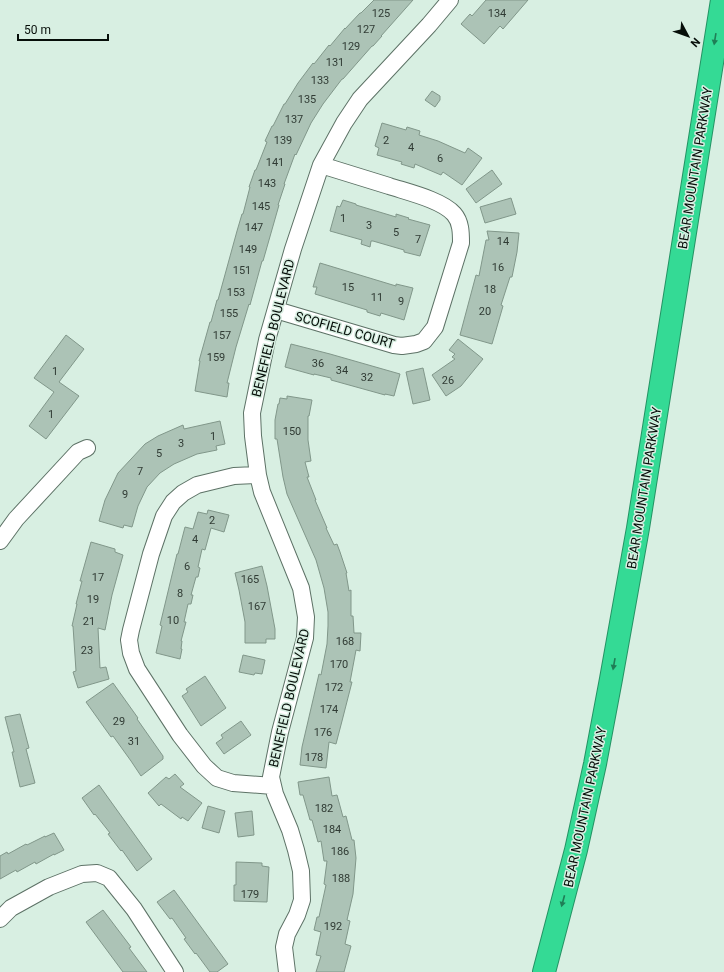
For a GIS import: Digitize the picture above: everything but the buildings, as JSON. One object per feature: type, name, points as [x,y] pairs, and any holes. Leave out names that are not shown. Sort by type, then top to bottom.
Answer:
[{"type":"highway","name":"BEAR MOUNTAIN PARKWAY","points":[[544,972],[576,850],[595,764],[612,672],[638,528],[722,0]]},
{"type":"highway","name":"BEAR MOUNTAIN PARKWAY","points":[[559,972],[571,930],[591,847],[610,762],[626,675],[724,73]]},
{"type":"street","name":"BENEFIELD BOULEVARD","points":[[284,971],[284,947],[287,934],[302,900],[301,871],[290,830],[275,794],[271,777],[280,732],[305,638],[306,617],[301,588],[262,492],[258,475],[253,436],[252,413],[267,340],[293,250],[321,165],[344,123],[360,99],[429,25],[450,0]]},
{"type":"street","name":"SCOFIELD COURT","points":[[276,310],[387,343],[402,346],[424,341],[435,328],[444,303],[461,243],[460,225],[453,213],[440,204],[420,196],[321,165]]},
{"type":"street","points":[[0,540],[16,519],[78,452],[87,448]]},
{"type":"street","points":[[258,475],[234,476],[196,485],[183,493],[174,502],[164,516],[151,554],[131,630],[130,640],[131,652],[137,669],[180,735],[204,766],[218,778],[232,783],[273,786]]},
{"type":"street","points":[[0,919],[11,908],[50,887],[82,874],[97,873],[109,878],[134,908],[175,972]]}]
